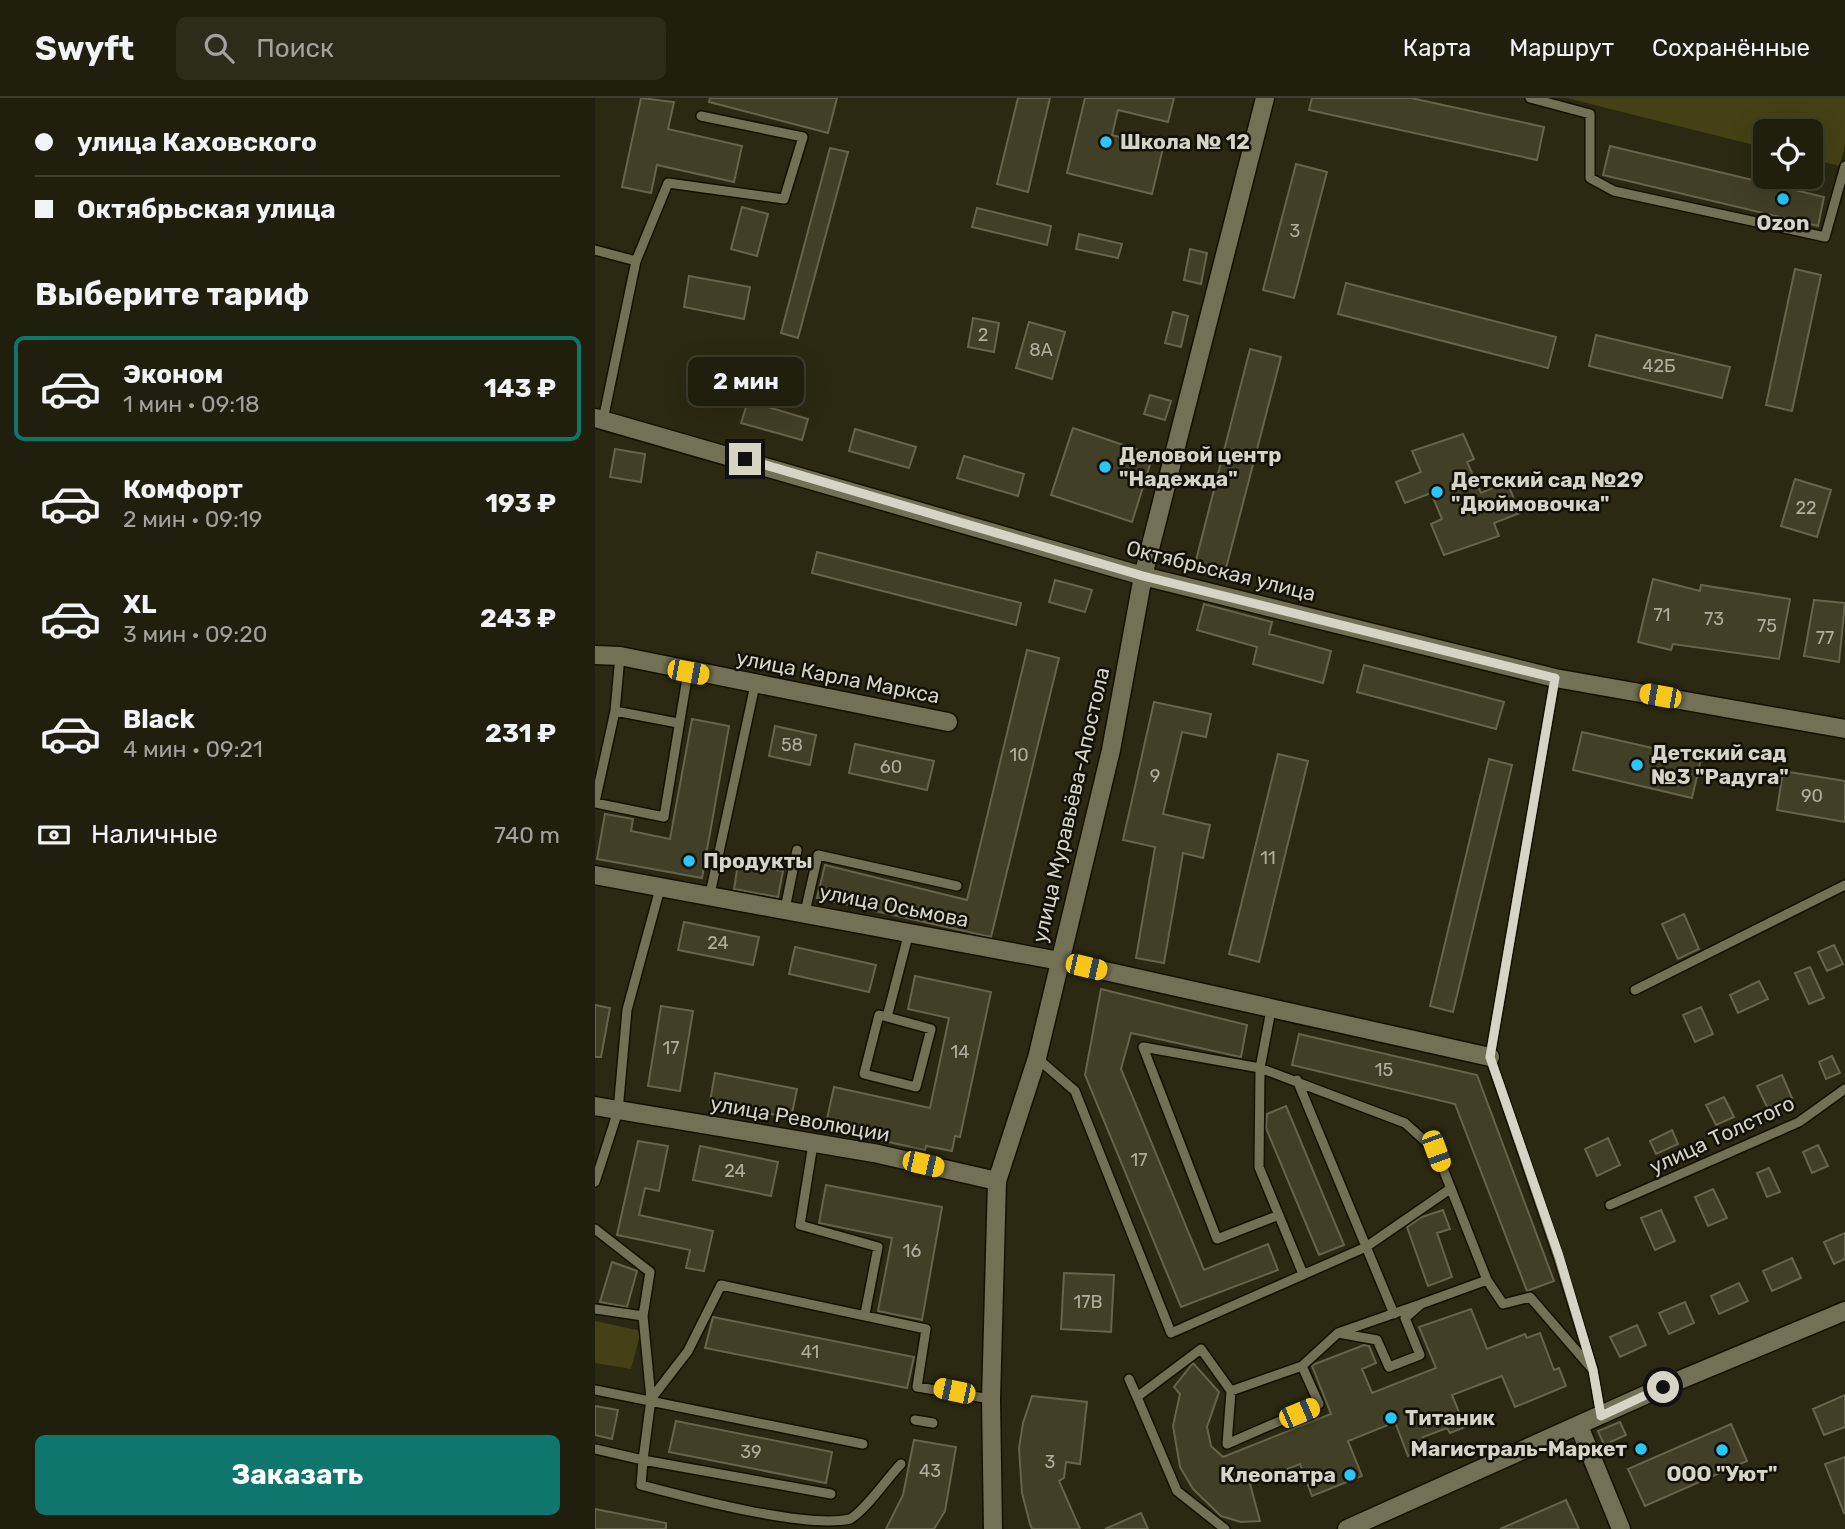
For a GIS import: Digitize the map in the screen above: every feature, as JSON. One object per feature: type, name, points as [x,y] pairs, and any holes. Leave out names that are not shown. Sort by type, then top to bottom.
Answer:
[{"type":"street","name":"улица Муравьёва-Апостола","points":[[993,1529],[991,1399],[997,1181],[1037,1058],[1111,750],[1143,576],[1265,98]]},
{"type":"street","name":"Октябрьская улица","points":[[599,419],[1143,576],[1555,678],[1845,729]]},
{"type":"street","name":"улица Карла Маркса","points":[[595,654],[620,656],[688,672],[948,722]]},
{"type":"street","name":"улица Осьмова","points":[[595,875],[710,894],[1060,961],[1490,1057]]},
{"type":"street","name":"улица Революции","points":[[595,1106],[874,1153],[997,1181]]},
{"type":"street","points":[[1346,1529],[1845,1311]]},
{"type":"street","points":[[1579,1426],[1621,1529]]},
{"type":"lane","points":[[1530,98],[1590,114],[1590,178],[1614,191],[1825,237],[1845,166]]},
{"type":"lane","points":[[599,419],[636,261],[668,183],[784,199],[803,137],[701,116]]},
{"type":"lane","points":[[595,250],[636,261]]},
{"type":"lane","points":[[620,656],[615,711],[595,803],[664,817],[688,672]]},
{"type":"lane","points":[[1555,678],[1490,1057],[1559,1256],[1593,1370],[1601,1416]]},
{"type":"lane","points":[[710,894],[755,685]]},
{"type":"lane","points":[[615,711],[678,723]]},
{"type":"lane","points":[[785,909],[797,850]]},
{"type":"lane","points":[[805,912],[818,855],[957,886]]},
{"type":"lane","points":[[595,1182],[618,1111],[627,1010],[661,885]]},
{"type":"lane","points":[[1635,990],[1845,885]]},
{"type":"lane","points":[[887,1017],[909,932]]},
{"type":"lane","points":[[1271,1010],[1260,1068],[1259,1167],[1304,1274]]},
{"type":"lane","points":[[879,1015],[887,1017],[931,1028],[916,1087],[864,1074],[879,1015]]},
{"type":"lane","points":[[1279,1215],[1217,1239],[1143,1047],[1260,1068],[1405,1123],[1436,1151],[1487,1280],[1503,1304],[1530,1297],[1593,1370]]},
{"type":"lane","points":[[1037,1058],[1075,1091],[1171,1333],[1366,1247],[1450,1189]]},
{"type":"lane","points":[[1297,1080],[1394,1314]]},
{"type":"lane","name":"улица Толстого","points":[[1610,1205],[1799,1122],[1845,1089]]},
{"type":"lane","points":[[813,1144],[800,1225],[878,1247],[865,1314]]},
{"type":"lane","points":[[595,1229],[650,1272],[643,1316],[651,1399],[641,1485],[789,1526],[825,1526],[852,1518],[901,1464]]},
{"type":"lane","points":[[1231,1391],[1302,1366],[1338,1333],[1487,1280]]},
{"type":"lane","points":[[651,1399],[688,1351],[721,1285],[926,1329],[918,1387],[991,1399]]},
{"type":"lane","points":[[1338,1333],[1377,1340],[1389,1367],[1420,1355],[1405,1318],[1421,1304]]},
{"type":"lane","points":[[595,1309],[643,1316]]},
{"type":"lane","points":[[1137,1397],[1201,1349],[1231,1391],[1227,1444],[1319,1404],[1302,1366]]},
{"type":"lane","points":[[1129,1379],[1177,1491],[1225,1529]]},
{"type":"lane","points":[[595,1390],[651,1399],[863,1444]]},
{"type":"lane","points":[[915,1420],[933,1423]]},
{"type":"lane","points":[[595,1449],[831,1494]]},
{"type":"shaded area","points":[[1567,98],[1845,98],[1845,144],[1840,166],[1823,162],[1823,119],[1753,119],[1753,145]]},
{"type":"shaded area","points":[[595,1321],[641,1331],[631,1369],[595,1363]]},
{"type":"building","points":[[641,98],[674,102],[668,129],[742,146],[734,182],[657,165],[651,193],[622,187]]},
{"type":"building","points":[[710,98],[837,98],[828,133],[709,102]]},
{"type":"building","points":[[1018,98],[1050,98],[1028,192],[997,184]]},
{"type":"building","name":"Школа № 12","points":[[1085,98],[1174,98],[1168,122],[1118,110],[1112,135],[1163,148],[1152,194],[1067,173]]},
{"type":"building","points":[[1312,98],[1411,98],[1544,127],[1537,160],[1309,110]]},
{"type":"building","points":[[1610,146],[1753,180],[1753,189],[1790,189],[1824,197],[1818,226],[1603,175]]},
{"type":"building","points":[[830,148],[848,152],[798,338],[781,333]]},
{"type":"building","points":[[1296,164],[1327,172],[1294,298],[1263,290]]},
{"type":"building","points":[[742,207],[768,214],[757,256],[731,249]]},
{"type":"building","points":[[977,208],[1051,226],[1047,245],[972,227]]},
{"type":"building","points":[[1079,234],[1122,244],[1118,258],[1076,249]]},
{"type":"building","points":[[1190,249],[1207,253],[1201,284],[1184,280]]},
{"type":"building","points":[[1795,269],[1821,275],[1792,411],[1766,405]]},
{"type":"building","points":[[689,276],[750,287],[744,319],[684,307]]},
{"type":"building","points":[[1346,283],[1556,337],[1548,368],[1338,314]]},
{"type":"building","points":[[1173,312],[1188,316],[1181,347],[1165,343]]},
{"type":"building","points":[[973,318],[999,323],[994,352],[968,347]]},
{"type":"building","points":[[1029,322],[1065,332],[1052,379],[1016,368]]},
{"type":"building","points":[[1596,335],[1730,367],[1722,398],[1589,366]]},
{"type":"building","points":[[1250,349],[1281,357],[1224,576],[1194,568]]},
{"type":"building","points":[[1150,395],[1171,401],[1165,420],[1144,414]]},
{"type":"building","points":[[748,401],[808,419],[802,440],[741,423]]},
{"type":"building","name":"Деловой центр \"Надежда\"","points":[[1073,428],[1153,455],[1132,522],[1051,495]]},
{"type":"building","points":[[855,429],[916,447],[909,468],[849,451]]},
{"type":"building","points":[[1463,434],[1474,459],[1467,462],[1481,493],[1507,482],[1520,513],[1494,523],[1499,536],[1444,555],[1431,524],[1442,519],[1431,493],[1405,503],[1396,482],[1421,472],[1412,451]]},
{"type":"building","points":[[615,449],[645,454],[641,482],[610,477]]},
{"type":"building","points":[[964,456],[1024,474],[1018,496],[957,478]]},
{"type":"building","points":[[1795,479],[1831,490],[1817,537],[1781,526]]},
{"type":"building","points":[[817,552],[1021,603],[1016,625],[812,573]]},
{"type":"building","points":[[1653,579],[1700,591],[1701,585],[1790,599],[1779,659],[1673,644],[1671,650],[1638,642]]},
{"type":"building","points":[[1055,580],[1092,590],[1085,612],[1049,602]]},
{"type":"building","points":[[1814,600],[1845,603],[1839,662],[1804,656]]},
{"type":"building","points":[[1204,604],[1272,622],[1269,634],[1331,651],[1323,683],[1253,664],[1257,647],[1197,630]]},
{"type":"building","points":[[1027,650],[1059,658],[991,937],[817,898],[825,865],[967,900]]},
{"type":"building","points":[[1364,665],[1504,702],[1496,729],[1357,692]]},
{"type":"building","points":[[1154,702],[1211,714],[1206,737],[1182,732],[1163,814],[1210,825],[1203,858],[1183,853],[1164,963],[1136,958],[1155,847],[1123,840]]},
{"type":"building","points":[[692,719],[729,726],[702,878],[597,859],[605,814],[633,819],[631,831],[670,839]]},
{"type":"building","points":[[775,726],[816,735],[810,765],[769,756]]},
{"type":"building","name":"Детский сад №3 \"Радуга\"","points":[[1582,732],[1701,759],[1692,798],[1573,770]]},
{"type":"building","points":[[855,744],[934,761],[927,790],[849,773]]},
{"type":"building","points":[[1278,754],[1308,761],[1259,962],[1229,954]]},
{"type":"building","points":[[1489,759],[1512,765],[1453,1012],[1430,1006]]},
{"type":"building","points":[[1783,771],[1845,781],[1845,822],[1777,810]]},
{"type":"building","points":[[738,864],[783,871],[778,897],[734,889]]},
{"type":"building","points":[[1684,914],[1699,949],[1678,959],[1662,924]]},
{"type":"building","points":[[684,922],[759,937],[753,965],[678,950]]},
{"type":"building","points":[[1834,945],[1843,964],[1827,971],[1818,952]]},
{"type":"building","points":[[795,947],[876,965],[869,992],[789,974]]},
{"type":"building","points":[[1810,967],[1824,998],[1809,1004],[1795,973]]},
{"type":"building","points":[[915,976],[991,992],[960,1137],[955,1136],[952,1151],[926,1146],[925,1150],[825,1128],[834,1087],[930,1108],[949,1018],[908,1009]]},
{"type":"building","points":[[1759,981],[1768,999],[1738,1013],[1730,995]]},
{"type":"building","points":[[1101,989],[1247,1025],[1241,1057],[1131,1033],[1121,1069],[1204,1270],[1268,1244],[1278,1270],[1181,1307],[1085,1075]]},
{"type":"building","points":[[595,1005],[610,1008],[601,1057],[595,1057]]},
{"type":"building","points":[[661,1006],[693,1011],[680,1091],[648,1086]]},
{"type":"building","points":[[1701,1007],[1713,1034],[1695,1042],[1683,1015]]},
{"type":"building","points":[[1299,1034],[1477,1075],[1554,1281],[1527,1291],[1455,1104],[1292,1065]]},
{"type":"building","points":[[1832,1056],[1840,1073],[1826,1079],[1819,1062]]},
{"type":"building","points":[[715,1073],[797,1089],[791,1118],[710,1102]]},
{"type":"building","points":[[1782,1075],[1792,1098],[1768,1109],[1757,1086]]},
{"type":"building","points":[[1724,1097],[1734,1117],[1716,1125],[1706,1105]]},
{"type":"building","points":[[1286,1106],[1344,1245],[1319,1255],[1266,1128],[1267,1114]]},
{"type":"building","points":[[1672,1130],[1678,1144],[1656,1154],[1650,1141]]},
{"type":"building","points":[[1608,1138],[1620,1165],[1597,1176],[1585,1149]]},
{"type":"building","points":[[638,1141],[668,1146],[659,1191],[645,1188],[639,1215],[713,1231],[704,1271],[686,1268],[690,1250],[617,1235]]},
{"type":"building","points":[[1818,1145],[1828,1166],[1812,1173],[1803,1152]]},
{"type":"building","points":[[700,1146],[778,1162],[771,1196],[693,1180]]},
{"type":"building","points":[[1769,1168],[1780,1192],[1767,1197],[1757,1173]]},
{"type":"building","points":[[826,1185],[942,1207],[922,1320],[878,1311],[892,1238],[819,1223]]},
{"type":"building","points":[[1713,1189],[1727,1218],[1708,1226],[1695,1197]]},
{"type":"building","points":[[1443,1210],[1450,1229],[1437,1233],[1452,1277],[1428,1286],[1407,1227],[1422,1217]]},
{"type":"building","points":[[1661,1210],[1675,1241],[1655,1250],[1641,1218]]},
{"type":"building","points":[[1845,1233],[1845,1259],[1834,1264],[1824,1242]]},
{"type":"building","points":[[1792,1258],[1801,1278],[1772,1291],[1763,1271]]},
{"type":"building","points":[[612,1262],[637,1271],[627,1307],[600,1302]]},
{"type":"building","points":[[1064,1273],[1114,1275],[1111,1332],[1061,1329]]},
{"type":"building","points":[[1739,1283],[1748,1301],[1719,1314],[1711,1296]]},
{"type":"building","points":[[1685,1302],[1694,1323],[1669,1334],[1659,1313]]},
{"type":"building","name":"Титаник","points":[[1471,1309],[1487,1349],[1525,1334],[1527,1338],[1540,1333],[1554,1370],[1559,1368],[1566,1386],[1515,1407],[1502,1376],[1452,1395],[1465,1427],[1450,1433],[1447,1428],[1423,1437],[1427,1448],[1408,1456],[1395,1422],[1348,1441],[1362,1476],[1312,1496],[1300,1464],[1250,1484],[1260,1521],[1241,1522],[1221,1516],[1193,1489],[1180,1467],[1173,1426],[1180,1394],[1174,1387],[1193,1363],[1219,1392],[1207,1427],[1211,1446],[1223,1457],[1331,1414],[1312,1366],[1315,1364],[1364,1345],[1369,1346],[1376,1363],[1362,1369],[1372,1393],[1436,1368],[1419,1327]]},
{"type":"building","points":[[713,1317],[914,1357],[907,1388],[705,1348]]},
{"type":"building","points":[[1637,1325],[1646,1345],[1620,1357],[1610,1337]]},
{"type":"building","points":[[1845,1395],[1845,1427],[1824,1435],[1813,1409]]},
{"type":"building","points":[[1032,1396],[1087,1402],[1080,1464],[1066,1462],[1064,1478],[1059,1481],[1080,1529],[1032,1529],[1030,1524],[1022,1493],[1019,1448],[1023,1423]]},
{"type":"building","points":[[595,1406],[618,1410],[612,1439],[595,1435]]},
{"type":"building","points":[[676,1421],[832,1452],[826,1483],[669,1452]]},
{"type":"building","points":[[1620,1422],[1626,1435],[1604,1445],[1598,1431]]},
{"type":"building","points":[[1731,1424],[1747,1461],[1645,1506],[1628,1469]]},
{"type":"building","points":[[914,1440],[956,1447],[945,1511],[934,1529],[886,1529],[903,1495]]},
{"type":"building","points":[[1845,1457],[1845,1512],[1844,1513],[1825,1464]]},
{"type":"building","points":[[1566,1500],[1579,1529],[1500,1529]]},
{"type":"building","points":[[595,1509],[666,1523],[666,1529],[595,1529]]},
{"type":"building","points":[[1141,1513],[1148,1529],[1105,1529]]},
{"type":"place","name":"Школа № 12","points":[[1106,142]]},
{"type":"place","name":"Ozon","points":[[1783,199]]},
{"type":"place","name":"Деловой центр \"Надежда\"","points":[[1105,467]]},
{"type":"place","name":"Детский сад №29 \"Дюймовочка\"","points":[[1437,492]]},
{"type":"place","name":"Детский сад №3 \"Радуга\"","points":[[1637,765]]},
{"type":"place","name":"Продукты","points":[[689,861]]},
{"type":"place","name":"Титаник","points":[[1391,1418]]},
{"type":"place","name":"Магистраль-Маркет","points":[[1641,1449]]},
{"type":"place","name":"ООО \"Уют\"","points":[[1722,1450]]},
{"type":"place","name":"Клеопатра","points":[[1350,1475]]},
{"type":"route","points":[[745,459],[1143,576],[1555,678],[1490,1057],[1559,1256],[1593,1370],[1601,1416],[1663,1387]]}]
